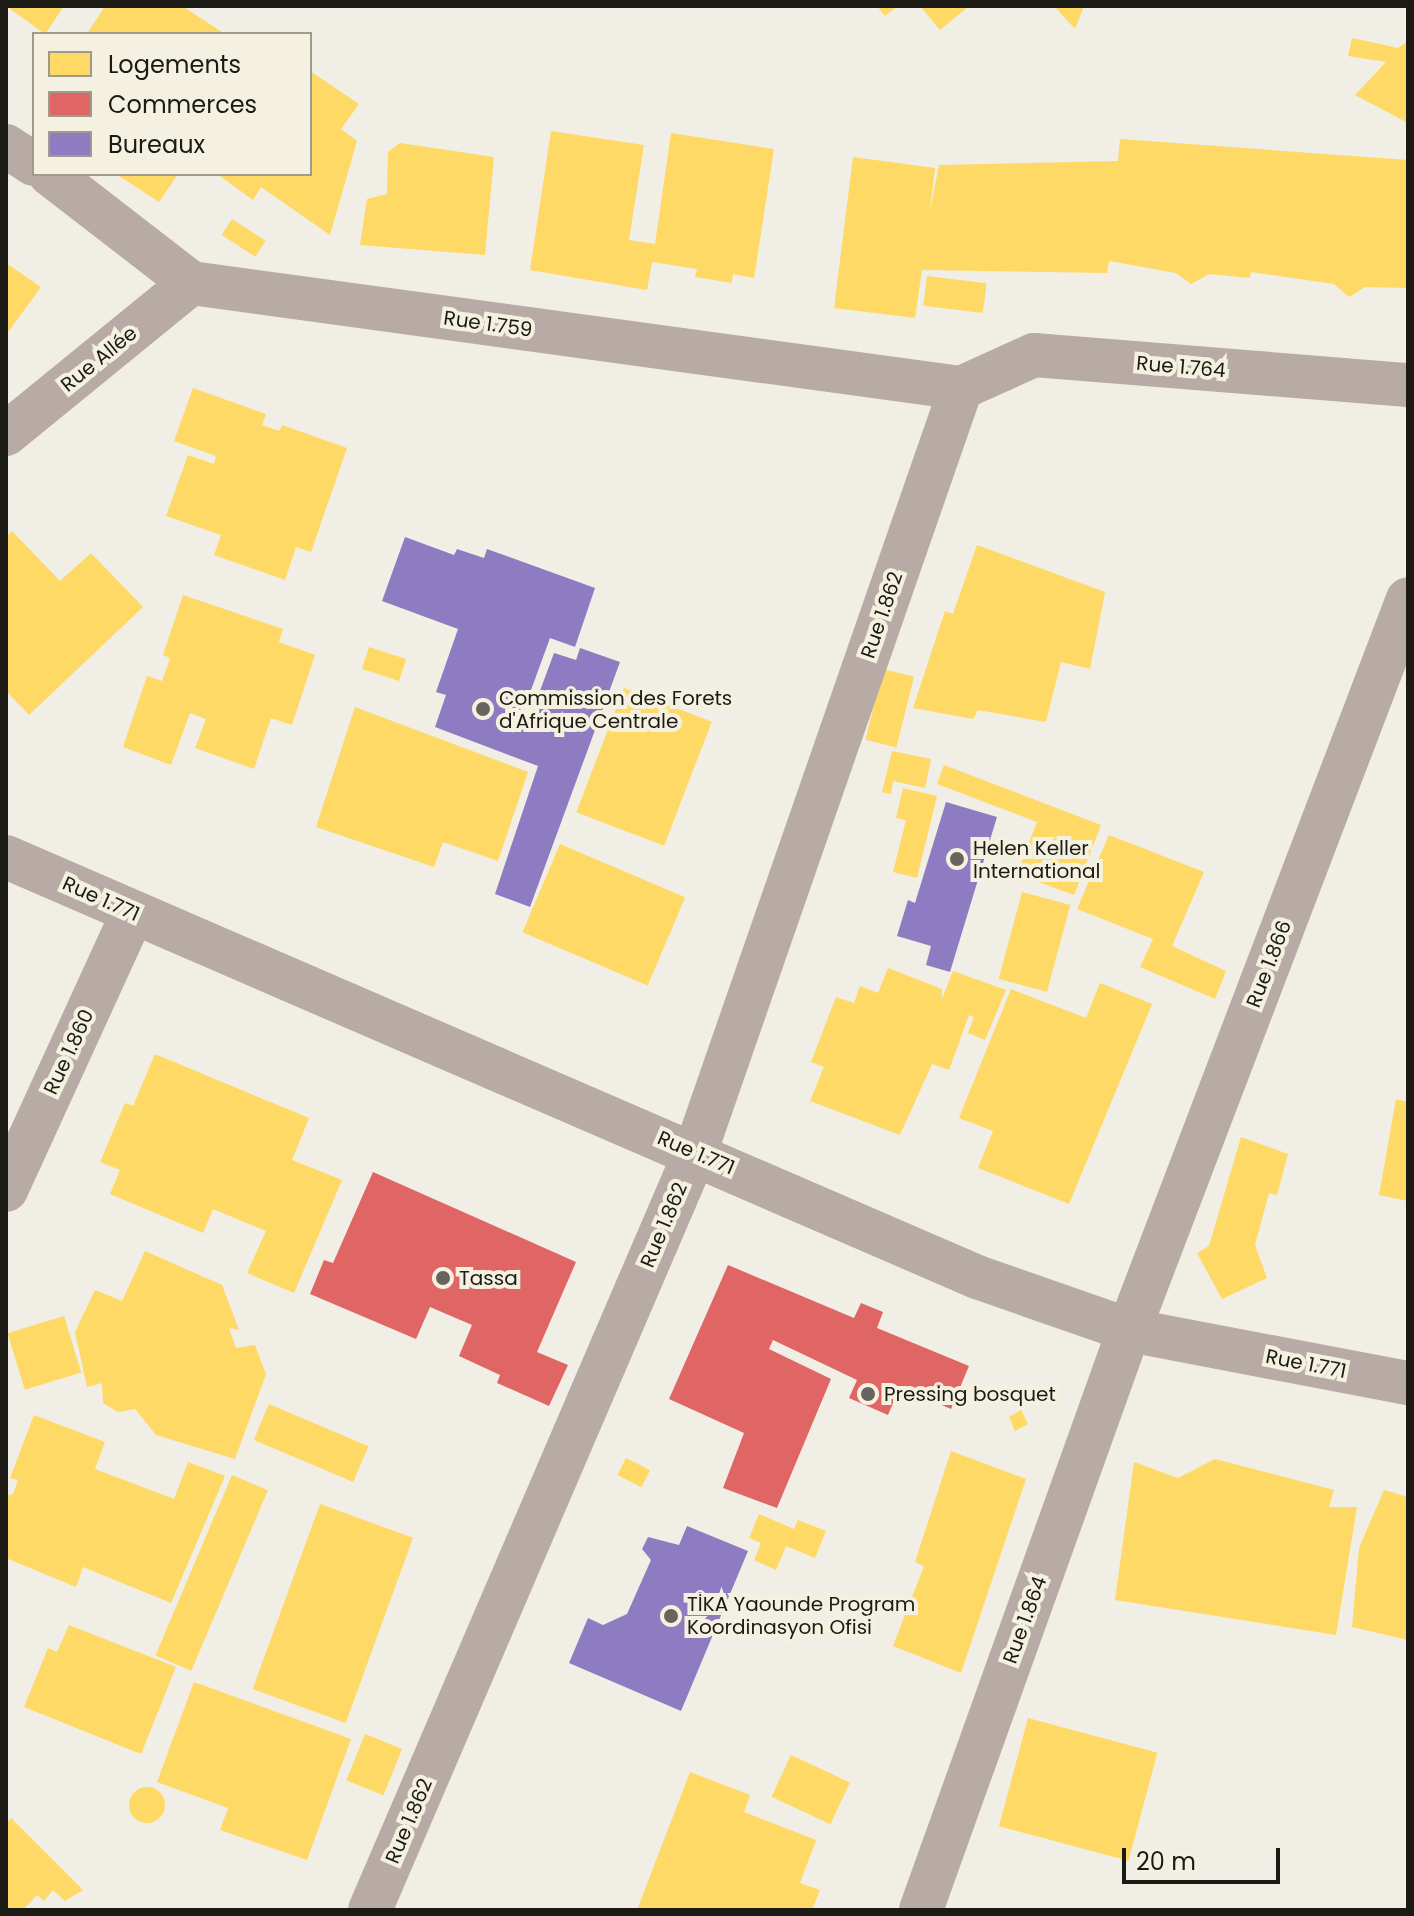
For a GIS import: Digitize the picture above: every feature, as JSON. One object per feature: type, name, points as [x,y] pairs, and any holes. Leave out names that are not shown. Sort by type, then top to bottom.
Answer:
[{"type":"street","points":[[6,146],[32,163]]},
{"type":"street","name":"Rue 1.759","points":[[53,176],[191,283],[961,388]]},
{"type":"street","name":"Rue Allée","points":[[6,434],[191,283]]},
{"type":"street","name":"Rue 1.764","points":[[961,388],[1034,355],[1408,385]]},
{"type":"street","name":"Rue 1.862","points":[[370,1910],[695,1153],[961,388]]},
{"type":"street","name":"Rue 1.866","points":[[1129,1330],[1408,599]]},
{"type":"street","name":"Rue 1.771","points":[[6,857],[977,1277],[1129,1330],[1408,1383]]},
{"type":"street","name":"Rue 1.860","points":[[6,1190],[133,913]]},
{"type":"street","name":"Rue 1.864","points":[[921,1910],[1129,1330]]},
{"type":"building: Logements","points":[[6,6],[64,6],[46,32]]},
{"type":"building: Logements","points":[[105,6],[182,6],[222,32],[88,32]]},
{"type":"building: Logements","points":[[877,6],[898,6],[885,16]]},
{"type":"building: Logements","points":[[920,6],[969,6],[940,30]]},
{"type":"building: Logements","points":[[1054,6],[1084,6],[1075,29]]},
{"type":"building: Logements","points":[[1352,38],[1398,48],[1408,41],[1408,123],[1355,95],[1386,62],[1348,56]]},
{"type":"building: Logements","points":[[312,72],[359,104],[341,129],[357,141],[330,235],[261,187],[253,200],[220,176],[312,176]]},
{"type":"building: Logements","points":[[551,131],[644,145],[629,240],[655,244],[671,133],[774,149],[754,278],[733,274],[732,283],[695,277],[697,269],[652,262],[647,290],[530,270]]},
{"type":"building: Logements","points":[[1120,139],[1408,160],[1408,288],[1365,287],[1349,297],[1334,284],[1251,272],[1250,278],[1209,274],[1191,284],[1176,273],[1109,261],[1107,273],[922,270],[915,318],[834,308],[853,157],[935,168],[930,211],[939,165],[1118,161]]},
{"type":"building: Logements","points":[[400,143],[494,157],[485,255],[360,245],[367,199],[387,194],[388,152]]},
{"type":"building: Logements","points":[[119,176],[177,176],[159,202]]},
{"type":"building: Logements","points":[[232,219],[266,241],[255,257],[222,235]]},
{"type":"building: Logements","points":[[6,263],[41,287],[6,335]]},
{"type":"building: Logements","points":[[927,276],[987,283],[983,313],[923,306]]},
{"type":"building: Logements","points":[[193,388],[266,414],[262,425],[279,431],[282,425],[347,448],[311,552],[296,547],[285,580],[214,555],[221,535],[166,516],[188,455],[214,464],[216,456],[174,441]]},
{"type":"building: Logements","points":[[12,531],[60,581],[91,553],[143,607],[29,715],[6,691],[6,537]]},
{"type":"building: Logements","points":[[977,545],[1105,592],[1090,669],[1061,662],[1046,722],[978,710],[973,719],[913,708],[945,611],[953,614]]},
{"type":"building: Logements","points":[[183,595],[283,629],[279,642],[315,655],[292,725],[271,718],[254,769],[195,748],[206,719],[190,713],[171,765],[123,747],[147,676],[162,681],[170,658],[163,655]]},
{"type":"building: Logements","points":[[369,647],[406,659],[399,681],[362,669]]},
{"type":"building: Logements","points":[[883,669],[914,677],[896,748],[865,740]]},
{"type":"building: Logements","points":[[624,688],[712,722],[664,846],[576,812]]},
{"type":"building: Logements","points":[[355,707],[528,772],[498,861],[443,842],[434,867],[316,827]]},
{"type":"building: Logements","points":[[892,751],[931,759],[925,788],[893,781],[891,794],[882,792]]},
{"type":"building: Logements","points":[[944,765],[1101,825],[1074,895],[1017,874],[1037,822],[937,784]]},
{"type":"building: Logements","points":[[903,788],[937,796],[917,878],[893,872],[906,820],[896,818]]},
{"type":"building: Logements","points":[[1109,835],[1204,872],[1172,946],[1226,971],[1215,999],[1140,967],[1153,939],[1077,909]]},
{"type":"building: Logements","points":[[560,844],[685,897],[648,986],[522,932]]},
{"type":"building: Logements","points":[[1022,892],[1070,905],[1047,992],[999,979]]},
{"type":"building: Logements","points":[[888,968],[942,989],[942,999],[953,971],[1006,990],[985,1040],[968,1033],[974,1017],[969,1015],[949,1070],[932,1064],[900,1135],[810,1101],[824,1067],[811,1062],[836,997],[854,1003],[860,986],[878,993]]},
{"type":"building: Logements","points":[[1100,983],[1152,1004],[1069,1204],[978,1168],[993,1131],[959,1118],[1011,989],[1086,1018]]},
{"type":"building: Logements","points":[[155,1054],[309,1118],[292,1160],[342,1180],[294,1293],[247,1273],[266,1231],[213,1209],[203,1233],[110,1194],[120,1170],[100,1162],[125,1103],[133,1106]]},
{"type":"building: Logements","points":[[1396,1099],[1408,1102],[1408,1201],[1379,1195]]},
{"type":"building: Logements","points":[[1241,1137],[1288,1154],[1277,1195],[1269,1193],[1255,1245],[1267,1278],[1222,1299],[1197,1253],[1209,1246]]},
{"type":"building: Logements","points":[[145,1251],[222,1285],[239,1330],[229,1328],[236,1348],[255,1345],[266,1374],[235,1459],[156,1435],[135,1409],[118,1412],[103,1403],[102,1383],[87,1387],[75,1332],[95,1290],[122,1301]]},
{"type":"building: Logements","points":[[64,1316],[81,1372],[25,1390],[8,1333]]},
{"type":"building: Logements","points":[[269,1404],[368,1446],[353,1482],[254,1440]]},
{"type":"building: Logements","points":[[1021,1410],[1028,1424],[1015,1431],[1009,1417]]},
{"type":"building: Logements","points":[[34,1415],[105,1442],[95,1469],[174,1499],[188,1462],[225,1476],[171,1603],[83,1567],[76,1587],[6,1558],[6,1496],[13,1494],[18,1480],[10,1478]]},
{"type":"building: Logements","points":[[951,1451],[1026,1479],[961,1673],[893,1646],[924,1566],[915,1562]]},
{"type":"building: Logements","points":[[626,1458],[650,1470],[641,1487],[617,1475]]},
{"type":"building: Logements","points":[[1215,1459],[1334,1490],[1329,1507],[1357,1507],[1336,1635],[1115,1600],[1134,1462],[1178,1478]]},
{"type":"building: Logements","points":[[232,1475],[268,1490],[191,1671],[155,1655]]},
{"type":"building: Logements","points":[[1384,1490],[1408,1497],[1408,1640],[1352,1627],[1359,1548]]},
{"type":"building: Logements","points":[[320,1504],[413,1538],[346,1723],[253,1689]]},
{"type":"building: Logements","points":[[759,1514],[794,1529],[798,1520],[826,1531],[815,1558],[786,1546],[776,1570],[754,1560],[761,1543],[749,1538]]},
{"type":"building: Logements","points":[[69,1625],[176,1667],[141,1754],[24,1707],[48,1648],[57,1652]]},
{"type":"building: Logements","points":[[194,1682],[351,1739],[307,1860],[220,1830],[228,1808],[157,1782]]},
{"type":"building: Logements","points":[[1028,1718],[1157,1753],[1128,1861],[999,1826]]},
{"type":"building: Logements","points":[[365,1734],[402,1749],[383,1795],[346,1780]]},
{"type":"building: Logements","points":[[791,1755],[850,1782],[830,1824],[772,1797]]},
{"type":"building: Logements","points":[[690,1772],[750,1795],[744,1812],[816,1840],[800,1883],[820,1890],[812,1910],[637,1910]]},
{"type":"building: Logements","points":[[147,1787],[160,1792],[165,1805],[160,1818],[147,1823],[134,1818],[129,1805],[134,1792]]},
{"type":"building: Logements","points":[[11,1818],[83,1890],[65,1901],[53,1890],[44,1901],[37,1895],[23,1910],[6,1910],[6,1824]]},
{"type":"building: Commerces","name":"Tassa","points":[[373,1172],[576,1262],[537,1352],[568,1365],[549,1406],[497,1383],[500,1375],[459,1356],[472,1325],[430,1307],[416,1339],[310,1294],[324,1260],[333,1263]]},
{"type":"building: Commerces","points":[[728,1265],[854,1318],[861,1303],[883,1312],[877,1328],[969,1366],[951,1409],[900,1387],[888,1415],[849,1398],[857,1380],[773,1340],[769,1349],[831,1379],[777,1508],[723,1488],[744,1433],[669,1399]]},
{"type":"building: Bureaux","name":"Commission des Forets d'Afrique Centrale","points":[[405,537],[454,555],[457,549],[484,558],[487,549],[595,588],[575,647],[550,638],[519,723],[527,726],[554,653],[576,660],[580,648],[620,662],[530,907],[495,894],[538,766],[435,727],[446,695],[436,692],[458,629],[382,601]]},
{"type":"building: Bureaux","name":"Helen Keller International","points":[[946,802],[997,817],[950,972],[926,965],[931,946],[897,936],[908,900],[915,903]]},
{"type":"building: Bureaux","name":"TİKA Yaounde Program Koordinasyon Ofisi","points":[[687,1526],[748,1551],[681,1711],[569,1663],[588,1618],[603,1625],[627,1614],[651,1560],[642,1549],[648,1537],[679,1545]]},
{"type":"place","name":"Commission des Forets d'Afrique Centrale","points":[[483,709]]},
{"type":"place","name":"Helen Keller International","points":[[957,859]]},
{"type":"place","name":"Tassa","points":[[443,1278]]},
{"type":"place","name":"Pressing bosquet","points":[[868,1394]]},
{"type":"place","name":"TİKA Yaounde Program Koordinasyon Ofisi","points":[[671,1616]]}]
